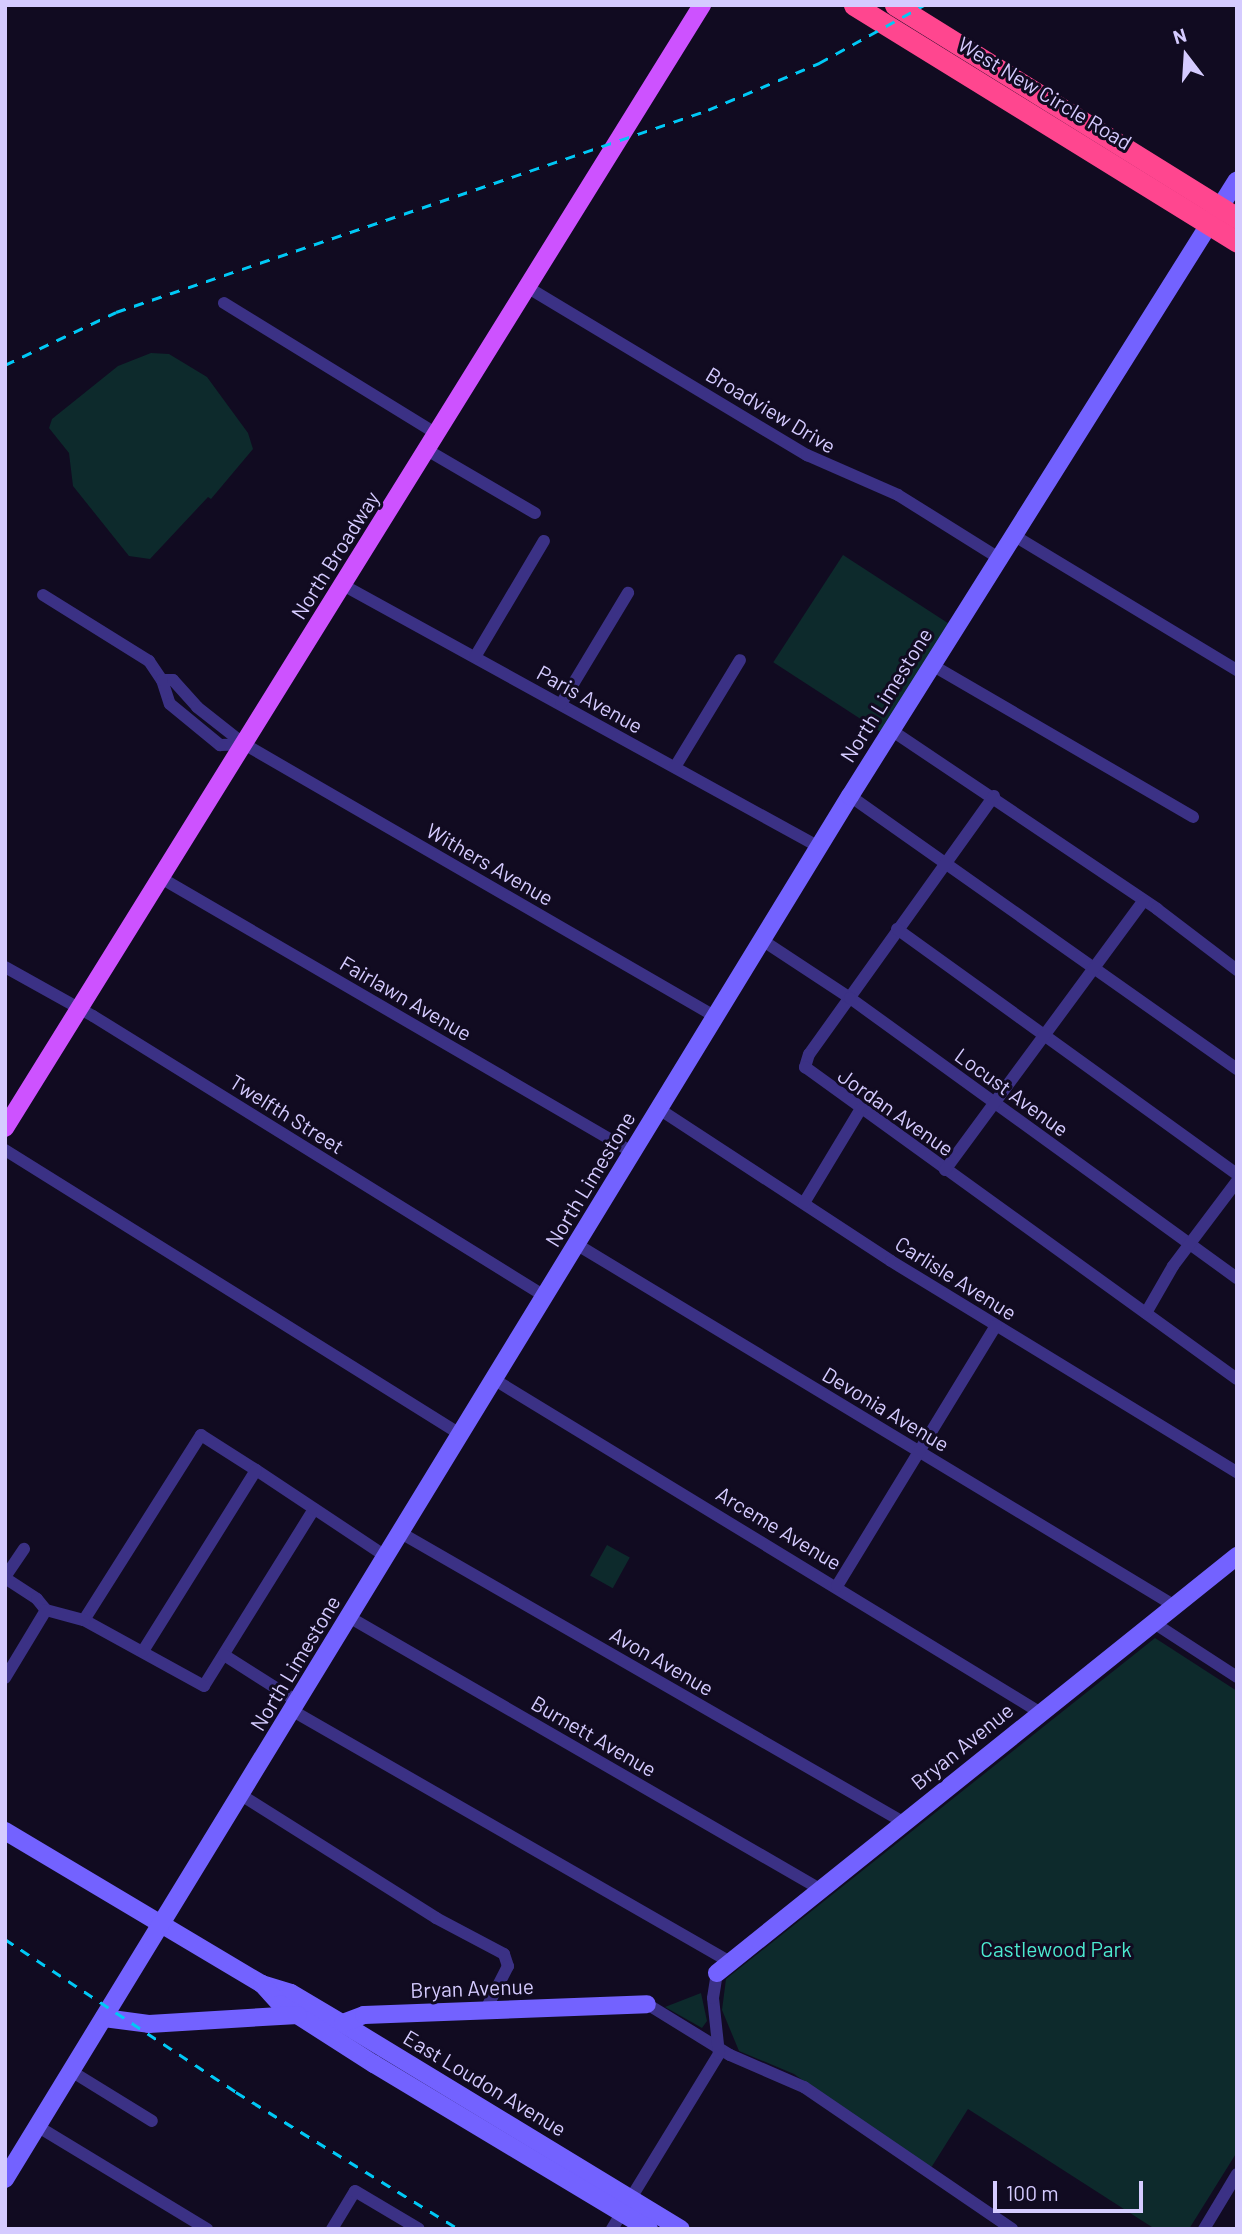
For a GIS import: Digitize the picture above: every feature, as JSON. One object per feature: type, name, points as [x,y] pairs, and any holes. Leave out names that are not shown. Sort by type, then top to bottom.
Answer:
[{"type":"highway","name":"West New Circle Road","points":[[854,5],[1222,216]]},
{"type":"highway","name":"West New Circle Road","points":[[895,5],[1222,216]]},
{"type":"highway","points":[[1222,216],[1237,242]]},
{"type":"main road","name":"North Broadway","points":[[5,1128],[702,5]]},
{"type":"street","name":"North Limestone","points":[[5,2179],[850,796],[1013,535],[1222,216],[1237,180]]},
{"type":"street","name":"Broadview Drive","points":[[527,287],[807,455],[898,495],[999,558]]},
{"type":"street","points":[[224,303],[437,434]]},
{"type":"street","points":[[427,450],[536,513]]},
{"type":"street","points":[[1013,535],[1234,663]]},
{"type":"street","points":[[475,657],[544,541]]},
{"type":"street","name":"Paris Avenue","points":[[343,585],[819,847]]},
{"type":"street","points":[[561,705],[628,593]]},
{"type":"street","name":"Withers Avenue","points":[[43,595],[149,661],[162,681],[170,704],[220,745],[244,744],[716,1017]]},
{"type":"street","points":[[675,767],[740,660]]},
{"type":"street","points":[[932,665],[1194,817]]},
{"type":"street","points":[[891,730],[994,796],[1237,970]]},
{"type":"street","points":[[850,796],[1237,1069]]},
{"type":"street","name":"Jordan Avenue","points":[[994,796],[897,929],[805,1063],[814,1077],[1237,1379]]},
{"type":"street","name":"Fairlawn Avenue","points":[[161,878],[632,1152]]},
{"type":"street","points":[[945,1170],[993,1101],[1143,901]]},
{"type":"street","points":[[897,929],[1237,1174]]},
{"type":"street","name":"Locust Avenue","points":[[762,940],[850,998],[1237,1278]]},
{"type":"street","name":"Twelfth Street","points":[[5,967],[546,1297]]},
{"type":"street","name":"Carlisle Avenue","points":[[659,1109],[996,1326],[1237,1472]]},
{"type":"street","points":[[804,1203],[860,1110]]},
{"type":"street","points":[[5,1150],[460,1434]]},
{"type":"street","points":[[1146,1313],[1188,1245],[1237,1181]]},
{"type":"street","name":"Devonia Avenue","points":[[576,1244],[1175,1606]]},
{"type":"street","points":[[837,1586],[996,1326]]},
{"type":"street","name":"Arceme Avenue","points":[[495,1380],[837,1586],[1041,1713]]},
{"type":"street","points":[[84,1620],[201,1435],[387,1557]]},
{"type":"street","points":[[143,1651],[256,1470]]},
{"type":"street","points":[[24,1549],[5,1577],[37,1599],[46,1610],[84,1620],[204,1686],[314,1509]]},
{"type":"street","name":"Avon Avenue","points":[[401,1533],[903,1822]]},
{"type":"street","name":"Bryan Avenue","points":[[723,1968],[1237,1556]]},
{"type":"street","points":[[5,1678],[46,1610]]},
{"type":"street","name":"Burnett Avenue","points":[[349,1617],[820,1889]]},
{"type":"street","points":[[1154,1623],[1237,1677]]},
{"type":"street","points":[[224,1655],[295,1706],[723,1968],[713,1998],[720,2048],[612,2229]]},
{"type":"street","points":[[241,1795],[434,1916],[506,1956],[506,1973],[485,2011]]},
{"type":"street","name":"East Loudon Avenue","points":[[5,1831],[262,1984],[299,2015],[476,2115],[627,2206],[681,2229]]},
{"type":"street","name":"East Loudon Avenue","points":[[262,1984],[291,1993],[342,2023],[476,2115]]},
{"type":"street","points":[[647,2004],[720,2048],[804,2087],[1012,2229]]},
{"type":"street","name":"Bryan Avenue","points":[[342,2023],[364,2015],[647,2004]]},
{"type":"street","points":[[104,2018],[149,2024],[299,2015]]},
{"type":"street","points":[[71,2071],[152,2121]]},
{"type":"street","points":[[37,2126],[207,2229]]},
{"type":"street","points":[[1204,2229],[1237,2174]]},
{"type":"street","points":[[332,2229],[355,2191],[419,2229]]},
{"type":"street","name":"East Loudon Avenue","points":[[627,2206],[649,2229]]},
{"type":"green space","points":[[151,353],[169,354],[207,377],[248,433],[253,449],[211,499],[208,497],[150,559],[129,556],[73,486],[69,453],[49,428],[52,419],[118,366]]},
{"type":"green space","points":[[843,555],[951,625],[881,733],[773,662]]},
{"type":"green space","points":[[607,1545],[630,1558],[613,1588],[590,1576]]},
{"type":"green space","name":"Castlewood Park","points":[[1155,1638],[1237,1691],[1237,2152],[1189,2229],[1155,2229],[968,2109],[929,2171],[794,2074],[739,2051],[722,2010],[726,1979]]},
{"type":"green space","points":[[701,1993],[707,2021],[702,2028],[665,2007]]},
{"type":"railway","points":[[5,365],[116,312],[708,110],[819,63],[924,5]]},
{"type":"railway","points":[[5,1939],[236,2092],[459,2229]]}]
